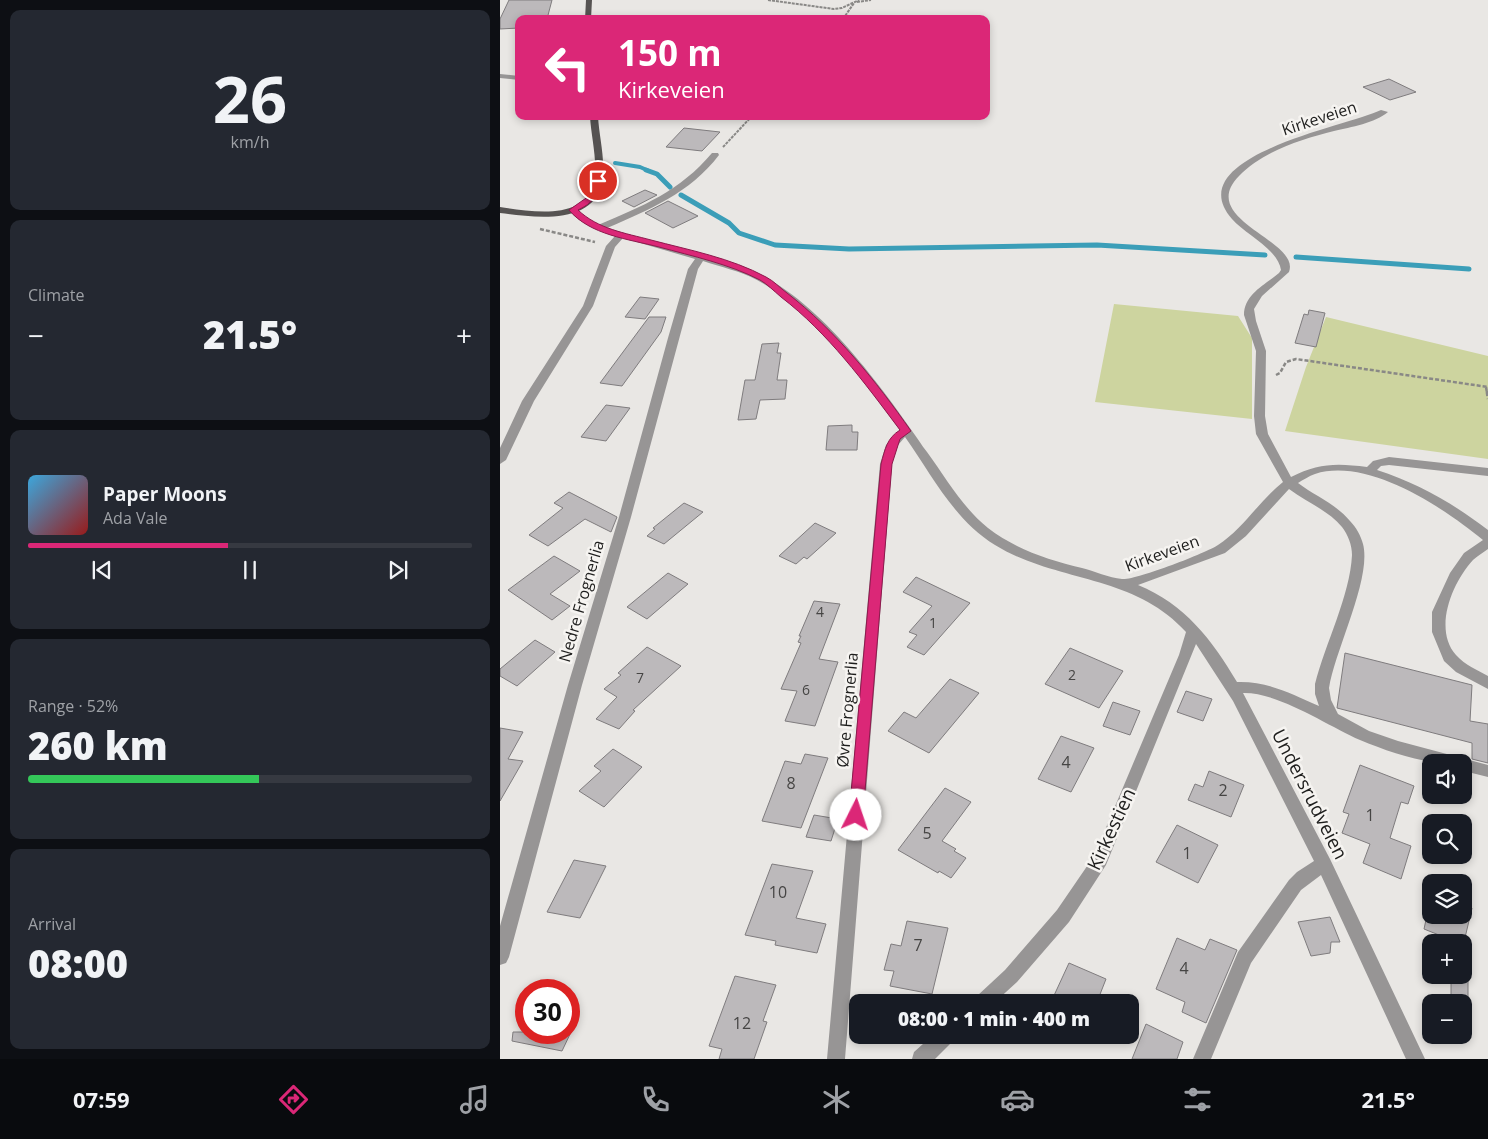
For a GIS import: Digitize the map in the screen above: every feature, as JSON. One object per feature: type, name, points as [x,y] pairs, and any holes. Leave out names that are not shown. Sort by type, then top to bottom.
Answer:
[{"type":"main road","points":[[588,15],[589,0]]},
{"type":"main road","points":[[500,210],[542,215],[573,210],[587,202],[594,194],[598,181],[594,120]]},
{"type":"street","points":[[500,76],[515,78]]},
{"type":"street","name":"Kirkeveien","points":[[573,210],[583,220],[598,228],[749,272],[781,291],[833,340],[873,388],[973,522],[990,536],[1042,562],[1124,584],[1171,570],[1223,548],[1253,521],[1289,482],[1262,434],[1261,350],[1258,336],[1250,319],[1249,310],[1256,296],[1281,278],[1286,270],[1285,263],[1279,254],[1229,210],[1224,200],[1223,191],[1228,180],[1237,172],[1292,141],[1384,112]]},
{"type":"street","points":[[598,228],[677,192],[697,178],[715,156]]},
{"type":"street","points":[[500,460],[528,401],[588,306],[611,246],[621,234]]},
{"type":"street","name":"Nedre Frognerlia","points":[[500,957],[574,685],[625,517],[673,338],[693,269],[701,257]]},
{"type":"street","name":"Øvre Frognerlia","points":[[836,1059],[886,464],[891,446],[896,437],[906,431]]},
{"type":"street","points":[[1370,472],[1372,465],[1389,461],[1488,472]]},
{"type":"street","points":[[1333,718],[1322,694],[1323,682],[1356,570],[1357,543],[1345,523],[1335,514],[1289,482],[1300,475],[1322,467],[1348,468],[1370,472],[1398,482],[1439,502],[1473,524],[1488,537]]},
{"type":"street","points":[[1488,543],[1469,556],[1456,573],[1439,612],[1439,632],[1449,657],[1461,668],[1488,683]]},
{"type":"street","name":"Undersrudveien","points":[[1124,584],[1166,606],[1194,629],[1233,688],[1324,864],[1416,1059]]},
{"type":"street","name":"Kirkestien","points":[[992,994],[1011,976],[1063,916],[1100,860],[1186,655],[1194,629]]},
{"type":"street","points":[[1233,688],[1255,686],[1333,718],[1364,735],[1397,747],[1425,754]]},
{"type":"street","points":[[1472,767],[1488,771]]},
{"type":"street","points":[[1202,1059],[1244,958],[1295,885],[1303,877],[1324,864]]},
{"type":"street","points":[[920,1059],[937,1044]]},
{"type":"path","points":[[768,0],[834,9],[842,8],[859,0]]},
{"type":"path","points":[[850,0],[854,2],[871,0]]},
{"type":"path","points":[[846,15],[854,2]]},
{"type":"path","points":[[715,156],[748,120]]},
{"type":"path","points":[[1261,378],[1280,373],[1286,362],[1296,360],[1487,387],[1488,399]]},
{"type":"green space","points":[[1114,304],[1238,316],[1252,338],[1252,419],[1095,402]]},
{"type":"green space","points":[[1326,317],[1488,356],[1488,459],[1285,431],[1306,367]]},
{"type":"building","points":[[509,0],[552,0],[548,15],[515,15],[515,28],[500,29],[500,19]]},
{"type":"building","points":[[1389,79],[1416,92],[1390,100],[1363,87]]},
{"type":"building","points":[[684,128],[720,132],[702,151],[666,147]]},
{"type":"building","points":[[645,190],[657,195],[634,207],[622,201]]},
{"type":"building","points":[[668,201],[698,216],[673,228],[645,213]]},
{"type":"building","points":[[640,297],[659,299],[645,319],[625,317]]},
{"type":"building","points":[[1309,310],[1325,313],[1316,347],[1295,343],[1304,314],[1308,315]]},
{"type":"building","points":[[649,317],[666,317],[661,332],[622,386],[600,383]]},
{"type":"building","points":[[779,343],[777,353],[781,353],[777,380],[787,380],[785,399],[760,400],[756,419],[738,420],[745,380],[755,380],[762,344]]},
{"type":"building","points":[[606,405],[630,408],[606,441],[581,437]]},
{"type":"building","points":[[852,425],[852,432],[858,432],[857,450],[826,450],[828,426]]},
{"type":"building","points":[[569,492],[617,517],[611,532],[585,519],[548,546],[529,535],[563,508],[554,503]]},
{"type":"building","points":[[684,503],[703,512],[664,544],[647,536],[655,529],[653,528]]},
{"type":"building","points":[[815,523],[836,533],[807,559],[804,557],[796,564],[779,556]]},
{"type":"building","points":[[554,556],[580,571],[550,594],[570,606],[552,620],[508,590]]},
{"type":"building","points":[[668,573],[688,584],[647,619],[627,607]]},
{"type":"building","points":[[916,577],[970,603],[924,655],[907,647],[917,635],[909,632],[932,606],[903,592]]},
{"type":"building","points":[[814,601],[840,604],[819,659],[838,662],[815,726],[785,721],[797,691],[781,689],[801,643],[798,642],[801,636],[799,636]]},
{"type":"building","points":[[535,640],[555,652],[517,686],[500,676],[500,669]]},
{"type":"building","points":[[647,647],[681,666],[633,710],[635,711],[619,729],[596,719],[617,697],[604,689],[621,675],[618,673]]},
{"type":"building","points":[[1070,648],[1123,671],[1099,708],[1045,684]]},
{"type":"building","points":[[1345,653],[1472,685],[1470,721],[1488,724],[1488,763],[1472,759],[1472,743],[1337,708]]},
{"type":"building","points":[[950,679],[979,693],[929,753],[888,731],[904,712],[916,718]]},
{"type":"building","points":[[1186,691],[1212,699],[1203,721],[1177,712]]},
{"type":"building","points":[[1113,702],[1140,711],[1130,735],[1103,726]]},
{"type":"building","points":[[500,728],[523,732],[508,759],[523,761],[500,801]]},
{"type":"building","points":[[1061,736],[1094,748],[1071,792],[1038,779]]},
{"type":"building","points":[[613,749],[642,767],[604,807],[579,791],[601,771],[594,766]]},
{"type":"building","points":[[805,754],[828,758],[801,828],[762,821],[785,761],[801,764]]},
{"type":"building","points":[[1360,765],[1414,786],[1408,804],[1401,802],[1390,838],[1411,846],[1401,879],[1363,863],[1370,844],[1342,833],[1349,814],[1343,812]]},
{"type":"building","points":[[1209,771],[1244,785],[1231,817],[1188,800],[1195,784],[1203,787]]},
{"type":"building","points":[[945,788],[971,802],[942,841],[956,849],[954,851],[966,858],[951,878],[939,871],[938,873],[898,850]]},
{"type":"building","points":[[814,815],[838,819],[831,841],[806,837]]},
{"type":"building","points":[[1177,825],[1218,845],[1198,883],[1156,862]]},
{"type":"building","points":[[574,860],[606,866],[580,918],[547,912]]},
{"type":"building","points":[[772,864],[813,871],[796,918],[826,924],[817,953],[775,945],[776,941],[745,935]]},
{"type":"building","points":[[1330,917],[1340,942],[1331,942],[1330,953],[1311,956],[1298,922]]},
{"type":"building","points":[[907,921],[948,928],[932,994],[890,986],[894,971],[884,970],[891,944],[901,946]]},
{"type":"building","points":[[1425,924],[1468,924],[1466,934],[1436,934],[1424,929]]},
{"type":"building","points":[[1177,938],[1205,950],[1210,939],[1237,950],[1206,1023],[1182,1012],[1185,1002],[1156,989]]},
{"type":"building","points":[[1069,963],[1106,979],[1100,994],[1055,994]]},
{"type":"building","points":[[735,976],[776,985],[763,1021],[767,1022],[754,1059],[719,1059],[722,1049],[709,1046]]},
{"type":"building","points":[[1451,984],[1468,984],[1468,994],[1451,994]]},
{"type":"building","points":[[1146,1024],[1183,1042],[1177,1059],[1132,1059]]},
{"type":"building","points":[[513,1032],[515,1032],[515,1042],[512,1041]]},
{"type":"building","points":[[527,1044],[565,1044],[562,1051]]},
{"type":"waterway","points":[[615,163],[640,167],[649,171]]},
{"type":"waterway","points":[[646,170],[657,174],[670,187]]},
{"type":"waterway","points":[[681,195],[729,223],[739,233],[775,245],[849,249],[1097,245],[1265,255]]},
{"type":"waterway","points":[[1296,257],[1469,269]]},
{"type":"route","points":[[598,181],[593,197],[573,210],[583,220],[598,228],[678,249],[749,272],[764,279],[800,307],[833,340],[906,431],[896,437],[888,454],[886,464],[856,815]]}]
